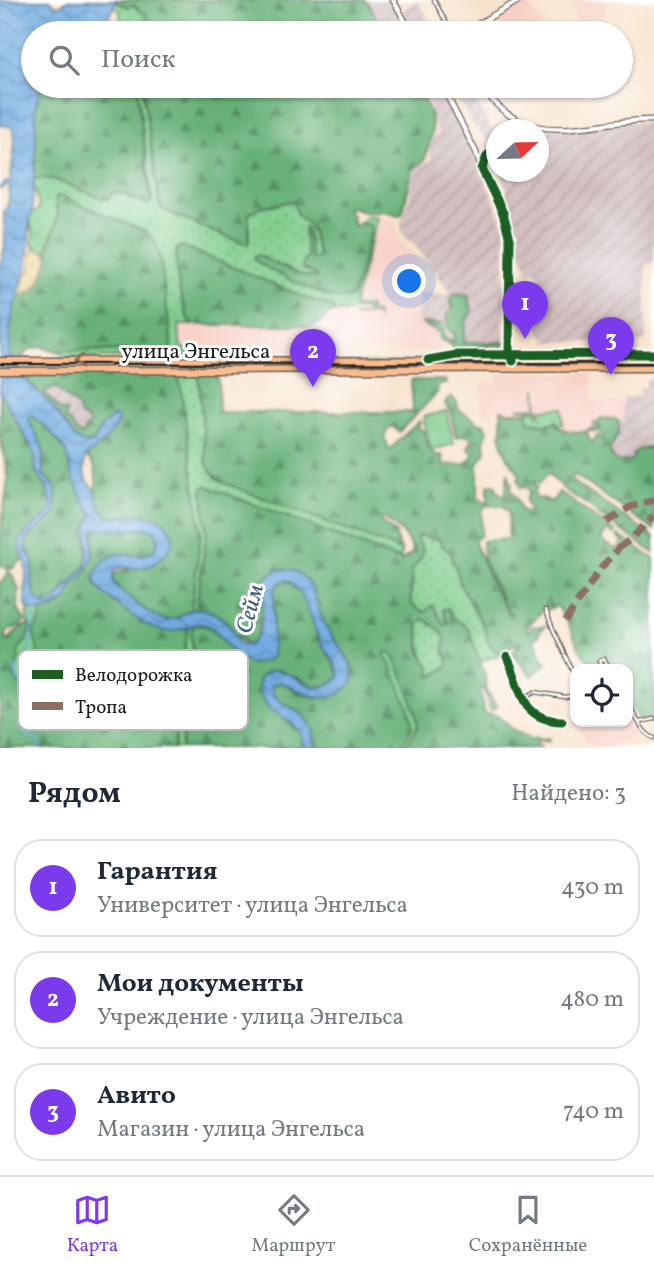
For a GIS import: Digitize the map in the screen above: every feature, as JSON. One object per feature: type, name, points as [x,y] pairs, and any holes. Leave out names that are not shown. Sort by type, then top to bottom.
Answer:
[{"type":"main road","name":"улица Энгельса","points":[[0,371],[403,368],[428,360],[511,358],[559,364],[654,368]]},
{"type":"main road","name":"улица Энгельса","points":[[0,361],[402,360],[419,364],[559,364],[654,360]]},
{"type":"main road","points":[[402,360],[409,365],[403,368]]},
{"type":"main road","points":[[162,361],[159,365],[162,370]]},
{"type":"street","points":[[393,0],[405,21]]},
{"type":"street","points":[[434,0],[445,21]]},
{"type":"street","points":[[483,21],[520,0]]},
{"type":"street","points":[[448,98],[503,213],[510,239],[511,358],[654,354]]},
{"type":"street","points":[[491,98],[515,119]]},
{"type":"street","points":[[549,127],[575,128],[654,120]]},
{"type":"street","points":[[482,169],[486,159]]},
{"type":"street","points":[[546,610],[570,666]]},
{"type":"street","points":[[507,657],[531,712],[551,721],[562,721]]},
{"type":"street","points":[[524,698],[535,692],[570,696]]},
{"type":"street","points":[[633,710],[644,732],[654,738]]},
{"type":"street","points":[[640,722],[654,719]]},
{"type":"shaded area","points":[[368,0],[390,0],[401,21],[377,21],[370,7]]},
{"type":"shaded area","points":[[574,0],[605,0],[604,20],[575,21]]},
{"type":"shaded area","points":[[417,1],[430,21],[408,21],[402,10]]},
{"type":"shaded area","points":[[523,2],[528,2],[538,21],[495,21],[494,19]]},
{"type":"shaded area","points":[[428,98],[445,98],[472,150],[505,228],[503,343],[450,343],[445,325],[420,323],[417,311],[420,293],[448,295],[449,290],[415,245],[404,236],[400,224],[410,196],[414,169],[431,160],[429,149],[432,138],[438,135]]},
{"type":"shaded area","points":[[458,98],[475,98],[486,119],[486,138],[474,126]]},
{"type":"shaded area","points":[[654,121],[654,263],[646,263],[646,342],[546,342],[546,338],[540,334],[537,285],[542,282],[536,269],[528,272],[496,194],[508,191],[505,182],[549,182],[549,128]]},
{"type":"shaded area","points":[[378,217],[396,221],[399,239],[422,265],[417,311],[420,323],[439,333],[437,341],[444,346],[444,351],[182,352],[180,326],[322,322],[327,313],[343,313],[347,307],[353,307]]},
{"type":"shaded area","points":[[654,372],[654,446],[636,451],[632,460],[618,462],[612,457],[610,450],[619,435],[619,422],[623,422],[623,398],[640,396],[640,388],[646,388],[646,380],[652,380],[653,389]]},
{"type":"shaded area","points":[[497,373],[592,373],[592,401],[623,402],[623,422],[598,418],[598,432],[578,434],[528,422],[526,411],[502,411],[496,408],[492,414],[482,412],[480,382],[497,382]]},
{"type":"shaded area","points":[[56,387],[78,407],[82,418],[88,420],[90,424],[83,435],[77,433],[45,393]]},
{"type":"shaded area","points":[[579,727],[632,727],[635,736],[608,748],[591,747]]},
{"type":"green space","points":[[115,0],[364,0],[378,21],[147,21],[146,13],[142,13],[134,5],[128,7]]},
{"type":"green space","points":[[115,1],[134,5],[142,13],[146,13],[147,21],[120,21],[120,11],[113,7]]},
{"type":"green space","points":[[38,98],[138,98],[151,202],[147,204],[113,192],[108,199],[53,179],[33,179]]},
{"type":"green space","points":[[139,98],[144,98],[160,206],[163,210],[248,244],[249,213],[260,207],[293,201],[310,225],[318,254],[317,258],[312,259],[307,229],[304,229],[307,256],[303,262],[304,270],[317,277],[295,273],[258,256],[257,262],[278,274],[322,293],[342,299],[349,298],[353,294],[369,241],[364,223],[357,225],[366,216],[378,217],[353,307],[370,306],[370,312],[377,313],[377,320],[376,314],[353,316],[367,314],[366,309],[335,312],[333,307],[182,246],[176,250],[179,288],[190,323],[197,325],[179,325],[181,348],[190,349],[188,358],[66,358],[56,350],[168,351],[172,347],[160,255],[56,209],[58,212],[55,227],[46,252],[38,250],[32,244],[33,231],[29,221],[32,212],[39,209],[33,179],[46,178],[77,188],[127,194],[130,198],[147,204],[152,200]]},
{"type":"green space","points":[[144,98],[423,98],[431,115],[432,132],[425,159],[413,169],[402,214],[385,211],[364,212],[349,207],[347,209],[353,216],[353,225],[368,223],[371,227],[353,295],[349,298],[334,298],[323,294],[255,260],[254,257],[258,255],[295,273],[317,277],[302,267],[307,256],[305,226],[311,257],[317,258],[318,254],[310,225],[298,216],[293,201],[260,207],[249,213],[248,244],[163,210],[160,206]]},
{"type":"green space","points":[[57,196],[146,232],[153,240],[160,255],[172,347],[168,351],[55,350],[42,346],[28,351],[23,358],[10,358],[10,326],[15,302],[18,295],[35,287],[44,270],[49,257],[46,252],[58,212],[55,200]]},
{"type":"green space","points":[[182,246],[333,307],[335,312],[309,327],[190,323],[177,275],[178,247]]},
{"type":"green space","points":[[455,293],[468,295],[472,310],[467,319],[463,342],[504,342],[503,347],[489,345],[455,349],[439,339],[440,333],[420,323],[442,324],[446,340],[453,340],[455,333],[450,331],[446,318],[453,308],[450,301]]},
{"type":"green space","points":[[408,364],[223,367],[160,365]]},
{"type":"green space","points":[[176,373],[198,373],[206,462],[216,478],[401,550],[398,559],[206,486],[202,489],[207,531],[196,609],[191,610],[201,532],[179,376]]},
{"type":"green space","points":[[176,373],[179,376],[201,532],[191,610],[176,618],[165,620],[153,614],[128,597],[113,580],[113,575],[157,561],[167,551],[173,538],[171,532],[158,519],[140,515],[114,518],[99,506],[95,469],[86,455],[98,447],[118,423],[99,430],[95,440],[86,444],[76,439],[51,405],[20,374]],"holes":[[[55,387],[78,407],[80,416],[90,424],[83,435],[77,433],[65,419],[67,411],[60,410],[45,393]]]},
{"type":"green space","points":[[198,373],[218,373],[219,412],[413,412],[411,380],[445,380],[446,384],[439,385],[438,392],[399,432],[393,426],[387,430],[384,437],[388,445],[386,448],[389,450],[419,421],[417,428],[423,430],[429,449],[438,456],[442,455],[444,465],[462,465],[474,453],[468,449],[471,441],[476,444],[478,441],[465,435],[456,437],[450,412],[445,404],[447,400],[452,397],[458,404],[457,408],[480,424],[483,423],[488,432],[484,440],[486,452],[478,463],[478,497],[486,502],[487,506],[482,509],[481,535],[475,540],[475,544],[495,590],[510,616],[512,613],[507,610],[483,559],[482,541],[508,539],[509,512],[503,506],[488,504],[488,485],[494,484],[497,491],[505,497],[508,472],[512,487],[510,489],[521,510],[525,512],[530,510],[526,502],[530,493],[527,487],[521,488],[518,472],[505,450],[500,434],[501,410],[527,412],[529,422],[546,425],[555,423],[569,431],[585,431],[590,441],[598,435],[603,440],[599,425],[598,432],[588,431],[594,428],[594,423],[599,423],[601,418],[615,419],[619,422],[619,435],[610,450],[612,457],[618,462],[632,460],[637,451],[654,446],[654,530],[575,475],[572,476],[573,482],[654,537],[654,553],[562,488],[551,475],[547,475],[539,484],[536,481],[534,483],[537,487],[534,492],[537,499],[543,498],[552,502],[559,492],[615,532],[613,534],[607,530],[601,540],[617,550],[623,541],[618,535],[654,559],[654,718],[640,720],[633,709],[633,664],[608,664],[604,657],[595,663],[590,662],[579,649],[558,606],[542,611],[526,628],[529,632],[531,627],[546,626],[539,632],[539,636],[533,639],[541,657],[547,663],[531,676],[513,654],[522,641],[503,653],[494,650],[461,586],[451,553],[437,538],[421,535],[417,540],[423,553],[411,571],[413,605],[423,612],[433,605],[444,625],[447,622],[443,609],[448,608],[453,617],[467,627],[485,675],[487,691],[497,707],[490,709],[483,687],[480,690],[486,714],[499,717],[517,732],[530,738],[530,741],[536,737],[550,740],[536,740],[535,743],[541,748],[315,748],[313,730],[300,712],[277,699],[272,693],[271,685],[282,684],[318,698],[354,675],[352,667],[325,626],[312,590],[302,576],[294,571],[283,569],[263,587],[260,628],[254,641],[248,646],[240,639],[237,640],[216,614],[196,609],[207,531],[202,489],[206,486],[397,559],[401,554],[401,561],[413,552],[402,533],[384,518],[381,520],[396,533],[401,550],[227,484],[210,470],[206,462]],"holes":[[[424,619],[440,630],[445,639],[447,667],[433,676],[421,652],[418,625]]]},
{"type":"green space","points":[[537,388],[538,415],[540,409],[563,408],[563,424],[557,424],[557,421],[546,424],[529,422],[527,410],[534,409],[519,409],[537,407]]},
{"type":"green space","points":[[0,392],[35,454],[35,470],[47,488],[52,505],[50,511],[26,533],[19,546],[23,558],[8,570],[0,567],[1,529],[8,479],[0,435]]},
{"type":"green space","points":[[446,411],[454,444],[431,450],[423,417]]},
{"type":"green space","points":[[31,415],[48,429],[66,450],[72,476],[93,515],[87,526],[86,566],[57,599],[46,605],[40,603],[36,597],[32,583],[33,562],[25,544],[27,539],[53,516],[52,482],[43,475],[44,455],[29,420]]},
{"type":"green space","points":[[100,527],[118,530],[149,529],[157,533],[156,547],[148,553],[113,556],[97,569],[111,600],[141,621],[167,631],[188,628],[185,650],[18,650],[18,730],[176,730],[174,748],[0,748],[0,582],[9,572],[13,575],[19,588],[18,609],[25,621],[8,631],[5,636],[9,639],[21,627],[28,625],[29,610],[54,608],[66,600],[73,585],[89,566]]},
{"type":"green space","points":[[421,535],[437,538],[451,553],[461,586],[484,627],[488,641],[497,652],[503,653],[480,662],[469,630],[453,617],[450,611],[443,610],[447,623],[444,625],[435,608],[430,606],[423,612],[412,604],[411,571],[421,545],[417,537]]},
{"type":"green space","points":[[284,581],[299,590],[321,642],[339,672],[336,681],[323,686],[312,685],[289,675],[261,677],[288,722],[302,734],[303,748],[181,748],[183,730],[248,730],[248,661],[259,662],[272,656],[276,586]]},
{"type":"green space","points":[[29,610],[40,612],[38,624],[33,630],[37,650],[19,650],[31,628],[27,615]]},
{"type":"green space","points":[[426,619],[440,630],[445,639],[444,650],[448,662],[447,666],[433,676],[422,653],[418,624]]},
{"type":"green space","points":[[203,625],[218,635],[231,650],[193,650],[193,626]]},
{"type":"green space","points":[[193,626],[193,650],[185,650],[188,628]]},
{"type":"green space","points":[[386,652],[391,653],[398,667],[417,720],[415,732],[402,748],[400,746],[410,732],[412,720],[385,656]]},
{"type":"green space","points":[[18,661],[18,683],[14,673]]},
{"type":"green space","points":[[176,730],[183,730],[181,748],[174,748]]},
{"type":"sand","points":[[34,248],[46,252],[49,257],[45,270],[36,287],[18,295],[25,274],[29,273]]},
{"type":"water","points":[[50,0],[59,6],[68,0],[115,0],[106,21],[21,21],[21,98],[38,98],[29,243],[25,274],[10,329],[10,357],[22,376],[51,405],[76,439],[86,444],[92,443],[102,426],[114,416],[118,418],[111,434],[86,456],[86,478],[106,514],[115,518],[138,515],[155,517],[169,527],[173,536],[170,548],[155,563],[144,568],[114,571],[115,585],[140,607],[169,620],[194,609],[210,611],[228,624],[239,643],[248,646],[259,632],[267,577],[279,570],[288,569],[307,580],[323,620],[347,658],[353,676],[348,687],[339,694],[322,698],[279,682],[271,685],[277,698],[307,719],[313,730],[315,748],[303,748],[300,732],[266,704],[258,688],[260,678],[270,671],[284,672],[319,687],[335,682],[339,676],[334,662],[320,641],[305,602],[289,581],[280,583],[274,591],[272,657],[259,663],[248,663],[248,650],[230,650],[212,628],[203,624],[172,631],[149,626],[99,589],[95,575],[100,565],[109,558],[123,553],[144,555],[155,548],[157,534],[150,528],[96,529],[93,534],[90,564],[84,575],[72,586],[67,600],[40,612],[27,608],[26,570],[19,548],[20,541],[25,533],[47,514],[52,505],[47,488],[35,469],[35,454],[0,392],[0,265],[5,246],[4,212],[8,205],[10,187],[5,186],[0,190],[0,187],[10,182],[15,142],[13,127],[0,125],[0,1]],"holes":[[[31,415],[48,429],[66,450],[72,476],[93,515],[87,526],[86,566],[57,599],[46,605],[40,603],[36,597],[32,583],[33,562],[25,545],[27,539],[55,514],[56,490],[43,475],[43,448],[29,417]]]},
{"type":"waterway","points":[[30,650],[35,608]]},
{"type":"waterway","points":[[18,668],[15,669],[18,679]]},
{"type":"waterway","points":[[22,730],[35,739],[41,748]]},
{"type":"tram line","points":[[0,364],[654,363]]},
{"type":"marked path","points":[[607,522],[630,507],[654,500]]},
{"type":"marked path","points":[[617,549],[654,516]]},
{"type":"marked path","points":[[565,621],[601,568],[618,549]]},
{"type":"cycle path","points":[[486,159],[482,169],[486,177]]},
{"type":"cycle path","points":[[488,182],[503,213],[510,239],[509,355],[513,361]]},
{"type":"cycle path","points":[[428,360],[457,355],[654,354]]},
{"type":"cycle path","points":[[507,657],[529,708],[537,715],[562,721]]},
{"type":"place","name":"Гарантия","points":[[525,339]]},
{"type":"place","name":"Авито","points":[[611,375]]},
{"type":"place","name":"Мои документы","points":[[313,387]]},
{"type":"water label","name":"Сейм","points":[[251,609]]}]
